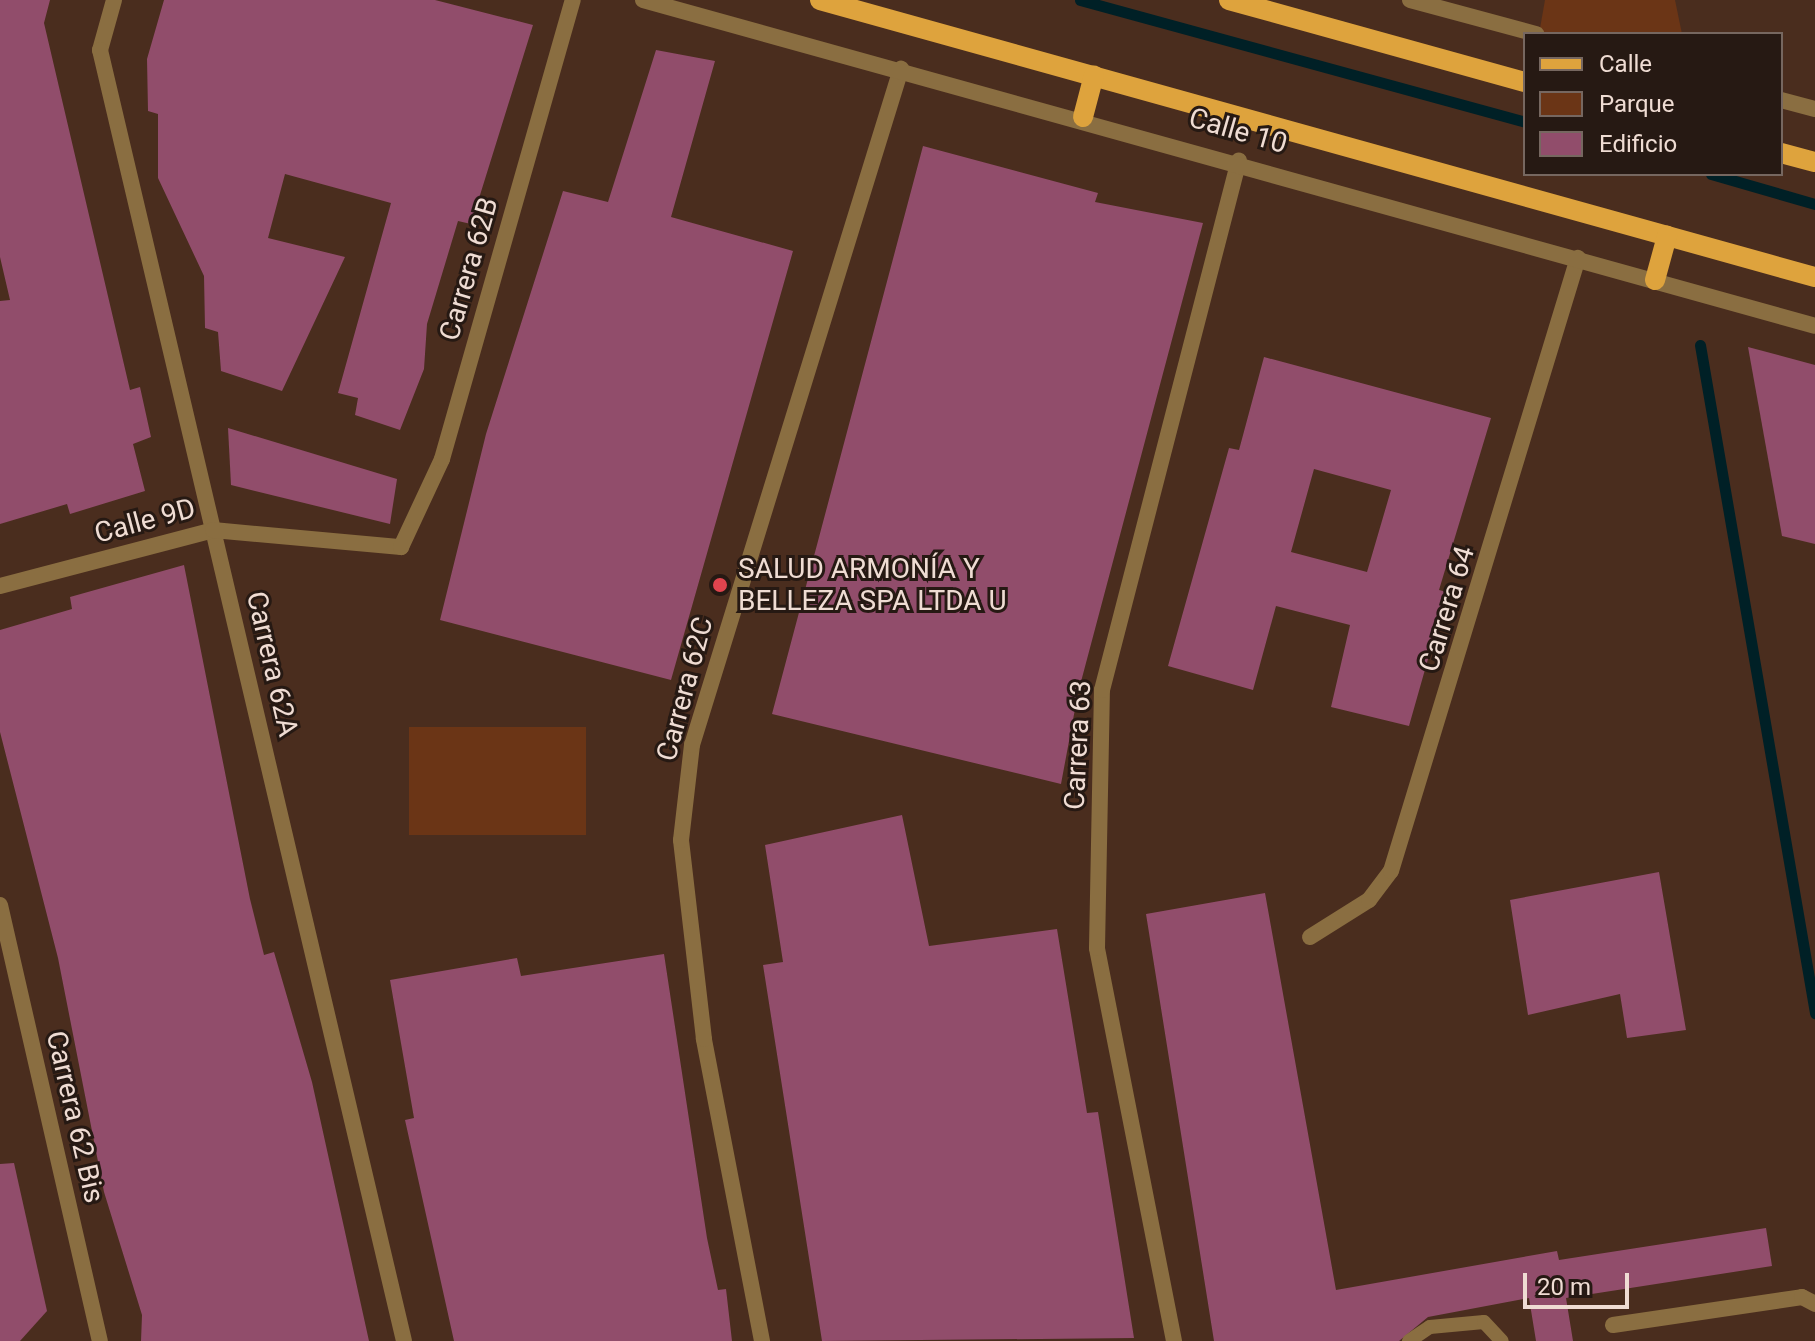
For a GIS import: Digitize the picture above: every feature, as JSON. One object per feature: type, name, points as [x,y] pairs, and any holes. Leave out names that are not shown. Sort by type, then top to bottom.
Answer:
[{"type":"main road","name":"Calle 10","points":[[820,0],[1815,277]]},
{"type":"main road","points":[[1229,0],[1523,81]]},
{"type":"main road","points":[[1083,117],[1094,75]]},
{"type":"main road","points":[[1783,154],[1815,162]]},
{"type":"main road","points":[[1655,280],[1667,236]]},
{"type":"street","name":"Carrera 62A","points":[[114,0],[100,50],[404,1341]]},
{"type":"street","name":"Carrera 62B","points":[[401,547],[442,459],[573,0]]},
{"type":"street","name":"Calle 10","points":[[643,0],[1239,160],[1815,326]]},
{"type":"street","points":[[1410,0],[1529,32]]},
{"type":"street","name":"Carrera 62C","points":[[762,1341],[704,1039],[681,840],[692,745],[901,69]]},
{"type":"street","points":[[1783,101],[1815,109]]},
{"type":"street","name":"Carrera 63","points":[[1174,1341],[1097,948],[1102,690],[1239,160]]},
{"type":"street","name":"Carrera 64","points":[[1310,937],[1369,900],[1391,871],[1578,258]]},
{"type":"street","name":"Calle 9D","points":[[0,586],[213,530],[401,547]]},
{"type":"street","name":"Carrera 62 Bis","points":[[0,905],[100,1341]]},
{"type":"street","points":[[1613,1325],[1802,1297],[1815,1304]]},
{"type":"lane","points":[[1409,1341],[1430,1327],[1484,1322],[1502,1341]]},
{"type":"green space","points":[[1545,0],[1675,0],[1682,32],[1539,32]]},
{"type":"green space","points":[[409,727],[586,727],[586,835],[409,835]]},
{"type":"building","points":[[0,0],[50,0],[44,23],[130,390],[140,387],[151,437],[133,444],[145,491],[70,514],[67,504],[0,524],[0,301],[10,300],[0,257]]},
{"type":"building","points":[[164,0],[435,0],[533,25],[471,224],[458,221],[427,324],[424,369],[400,430],[355,415],[358,398],[338,393],[391,203],[285,174],[268,238],[345,257],[282,391],[221,371],[218,332],[205,328],[204,276],[158,178],[158,114],[148,111],[147,59]]},
{"type":"building","points":[[656,50],[715,61],[671,217],[793,251],[671,680],[440,620],[486,434],[563,191],[608,202]]},
{"type":"building","points":[[923,146],[1098,193],[1095,202],[1203,223],[1078,693],[1061,784],[772,714]]},
{"type":"building","points":[[1748,347],[1815,365],[1815,544],[1782,536]]},
{"type":"building","points":[[1264,357],[1491,418],[1439,590],[1447,592],[1409,726],[1331,707],[1350,625],[1276,606],[1253,690],[1168,666],[1229,448],[1239,450]],"holes":[[[1314,469],[1391,490],[1367,572],[1291,552]]]},
{"type":"building","points":[[228,428],[397,479],[390,524],[231,485]]},
{"type":"building","points":[[184,565],[250,899],[264,955],[274,952],[312,1082],[369,1341],[141,1341],[142,1315],[104,1192],[58,958],[0,732],[0,630],[72,609],[70,597]]},
{"type":"building","points":[[902,815],[929,946],[1057,929],[1087,1113],[1098,1112],[1134,1338],[822,1341],[763,965],[783,962],[765,845]]},
{"type":"building","points":[[1659,872],[1686,1030],[1627,1038],[1620,994],[1528,1015],[1510,900]]},
{"type":"building","points":[[1265,893],[1336,1290],[1557,1251],[1559,1260],[1766,1228],[1772,1266],[1566,1298],[1573,1341],[1536,1341],[1529,1298],[1428,1317],[1399,1341],[1214,1341],[1146,914]]},
{"type":"building","points":[[664,954],[707,1238],[718,1290],[726,1289],[732,1341],[454,1341],[405,1120],[414,1118],[390,980],[517,958],[521,976]]},
{"type":"building","points":[[14,1163],[47,1311],[20,1341],[0,1341],[0,1164]]},
{"type":"waterway","points":[[1080,0],[1523,121]]},
{"type":"waterway","points":[[1718,176],[1815,204]]},
{"type":"waterway","points":[[1700,345],[1815,1013]]},
{"type":"place","name":"SALUD ARMONÍA Y BELLEZA SPA LTDA U","points":[[720,585]]}]
